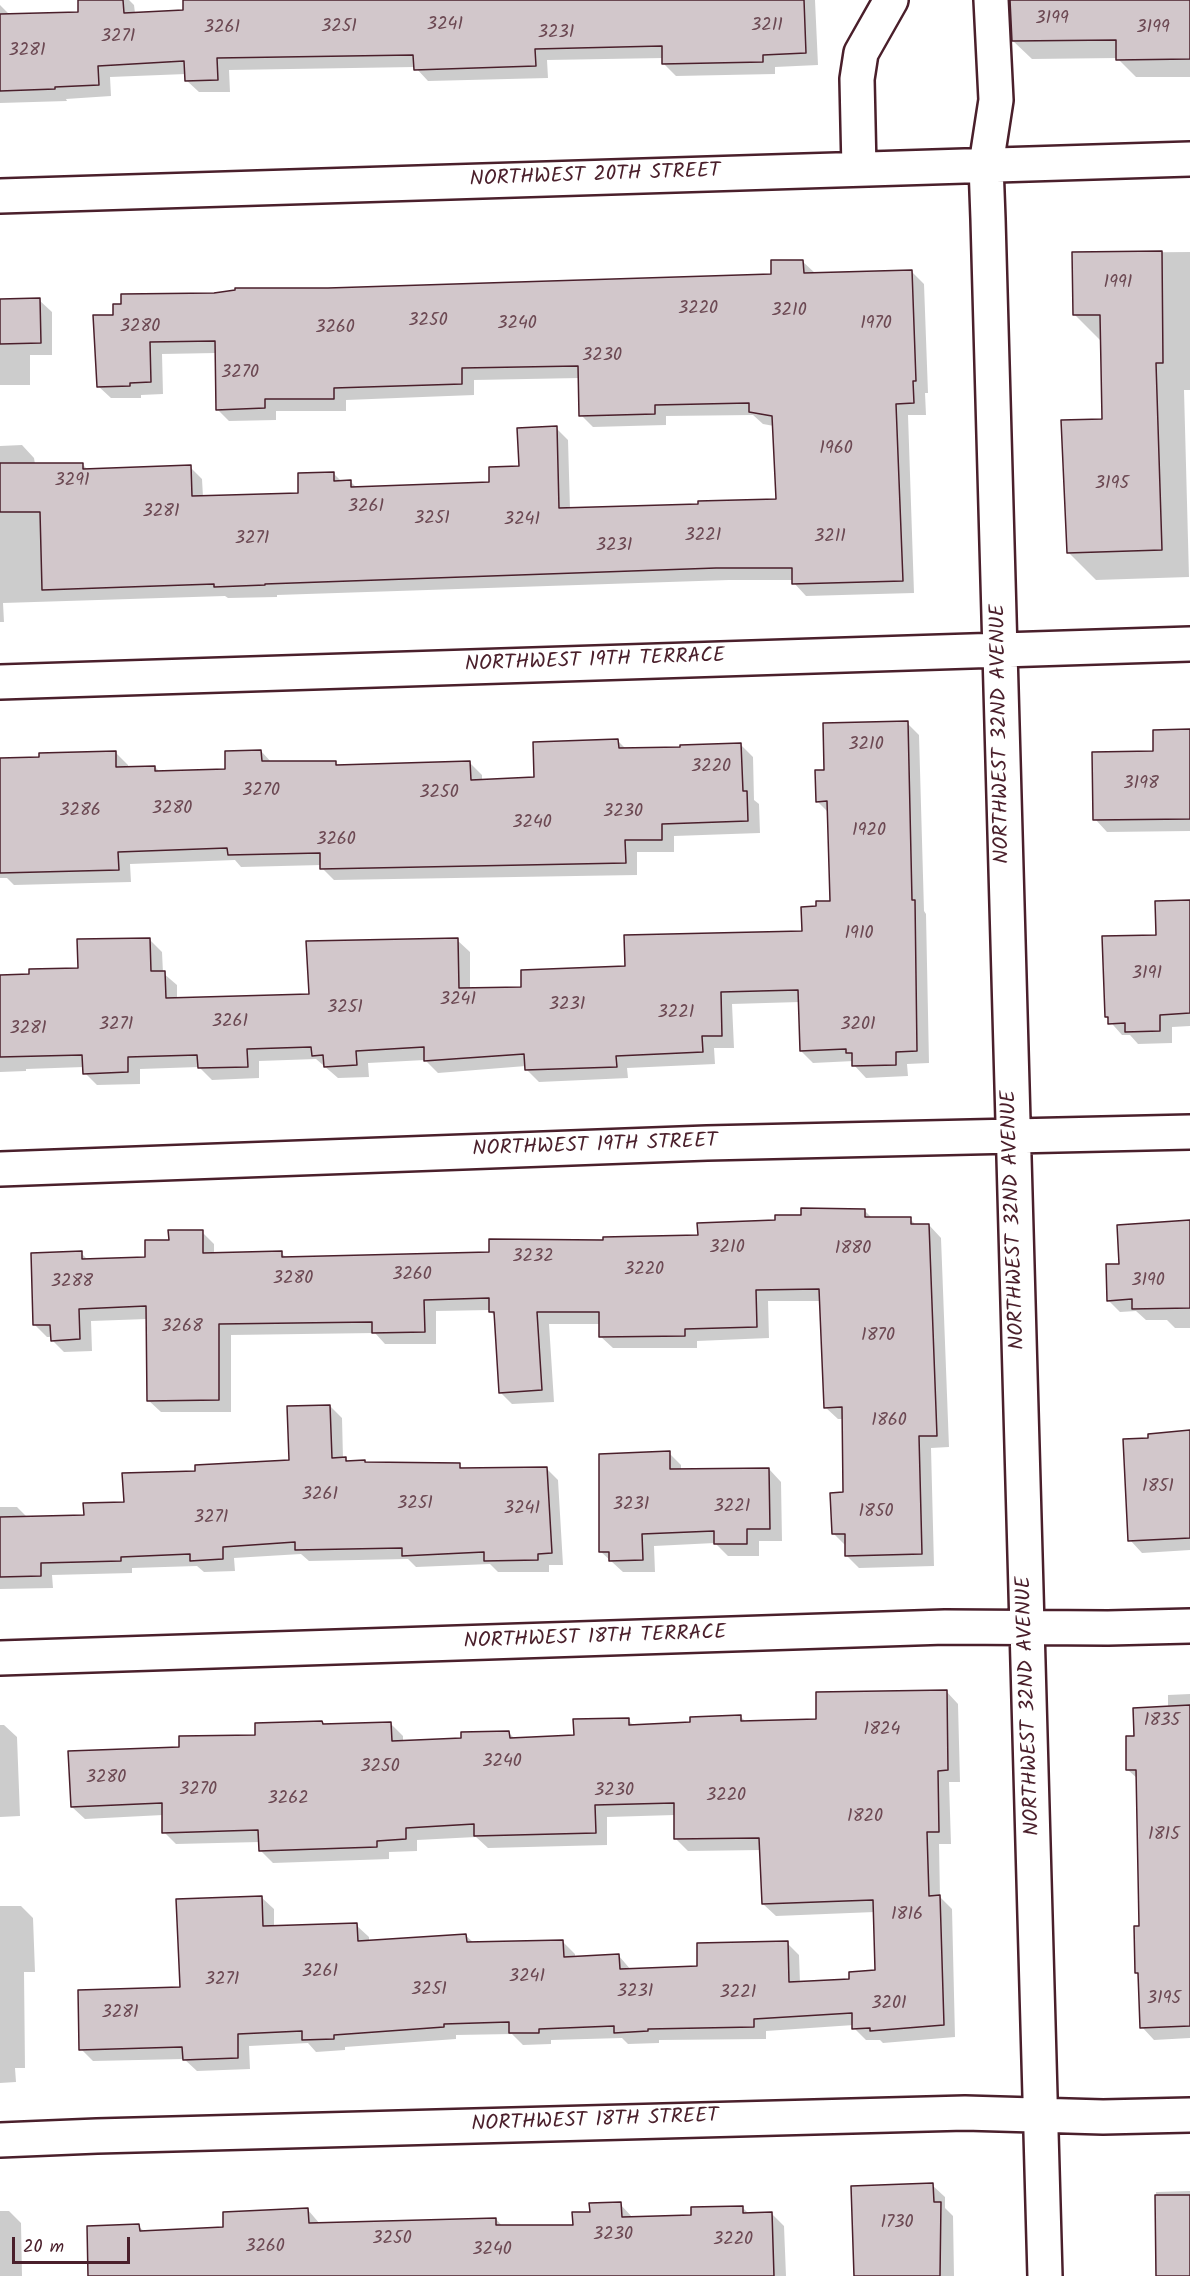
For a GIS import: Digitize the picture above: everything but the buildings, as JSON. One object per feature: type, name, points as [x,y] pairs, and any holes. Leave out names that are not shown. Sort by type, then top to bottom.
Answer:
[{"type":"street","points":[[859,169],[856,79],[861,52],[891,0]]},
{"type":"street","name":"NORTHWEST 32ND AVENUE","points":[[991,0],[996,100],[986,165],[1001,649],[1012,1137],[1029,1627],[1045,2276]]},
{"type":"street","name":"NORTHWEST 20TH STREET","points":[[0,196],[1190,159]]},
{"type":"street","name":"NORTHWEST 19TH TERRACE","points":[[0,682],[1190,644]]},
{"type":"street","name":"NORTHWEST 19TH STREET","points":[[0,1169],[707,1143],[1190,1132]]},
{"type":"street","name":"NORTHWEST 18TH TERRACE","points":[[0,1658],[945,1627],[1190,1626]]},
{"type":"street","name":"NORTHWEST 18TH STREET","points":[[0,2140],[964,2113],[1103,2117],[1190,2115]]}]
